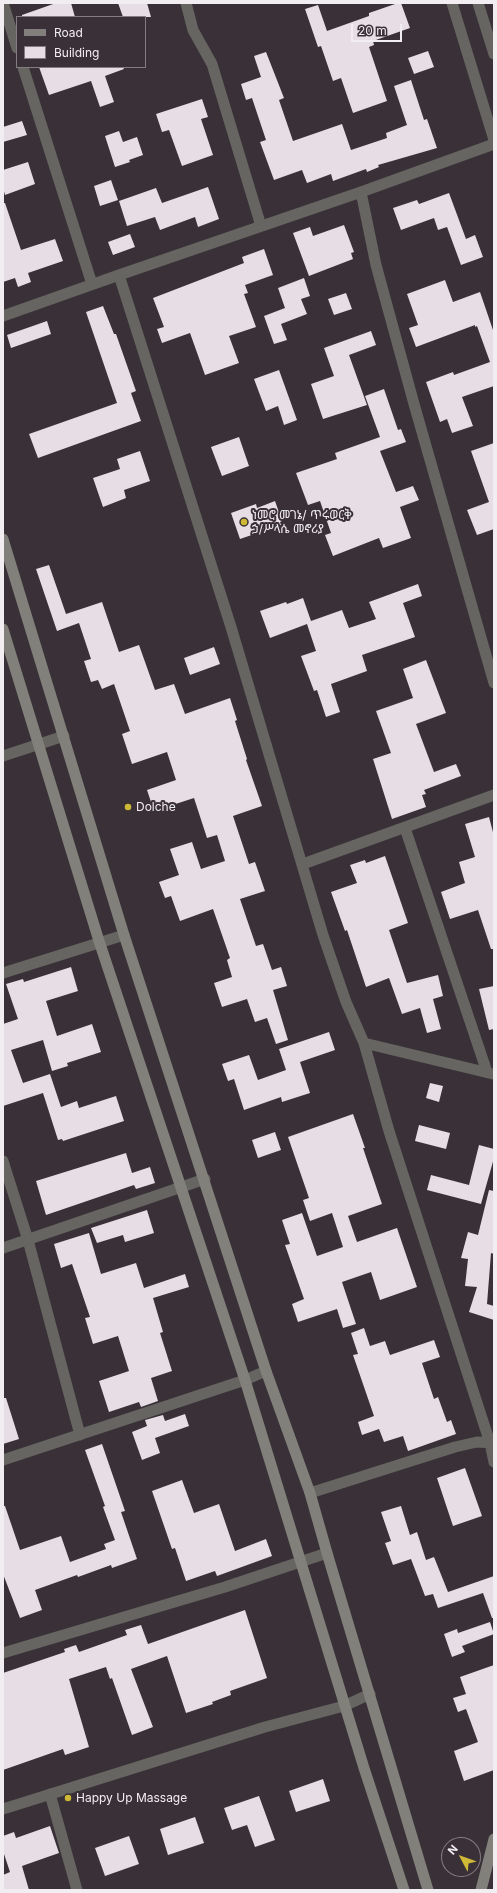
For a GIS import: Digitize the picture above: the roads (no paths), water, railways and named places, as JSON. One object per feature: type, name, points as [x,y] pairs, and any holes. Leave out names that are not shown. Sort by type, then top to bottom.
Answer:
[{"type":"main road","points":[[3,539],[124,935],[205,1179],[266,1371],[310,1493],[428,1890]]},
{"type":"main road","points":[[3,629],[100,942],[245,1380],[344,1706],[404,1890]]},
{"type":"main road","points":[[481,1890],[494,1839]]},
{"type":"street","points":[[3,3],[16,45]]},
{"type":"street","points":[[186,3],[193,30],[212,64],[261,226]]},
{"type":"street","points":[[452,3],[494,140]]},
{"type":"street","points":[[478,3],[494,54]]},
{"type":"street","points":[[23,68],[92,284]]},
{"type":"street","points":[[3,316],[361,192],[494,144]]},
{"type":"street","points":[[361,192],[376,265],[494,683]]},
{"type":"street","points":[[119,275],[231,627],[323,935],[341,987],[364,1043],[390,1131],[492,1443],[494,1462]]},
{"type":"street","points":[[3,756],[38,743],[64,736]]},
{"type":"street","points":[[303,864],[494,795]]},
{"type":"street","points":[[405,828],[491,1073]]},
{"type":"street","points":[[3,973],[124,935]]},
{"type":"street","points":[[364,1043],[491,1073]]},
{"type":"street","points":[[3,1161],[28,1240],[80,1435]]},
{"type":"street","points":[[3,1248],[205,1179]]},
{"type":"street","points":[[3,1460],[245,1380],[266,1371]]},
{"type":"street","points":[[310,1493],[455,1447],[477,1442],[492,1443]]},
{"type":"street","points":[[3,1654],[219,1589],[327,1553]]},
{"type":"street","points":[[3,1809],[265,1727],[344,1706],[370,1694]]},
{"type":"street","points":[[50,1794],[78,1890]]},
{"type":"place","name":"ነመሮ መገኔ/ ጥሩወርቅ ኃ/ሥላሴ መኖሪያ","points":[[244,522]]},
{"type":"place","name":"Dolche","points":[[128,807]]},
{"type":"place","name":"Happy Up Massage","points":[[68,1798]]}]
